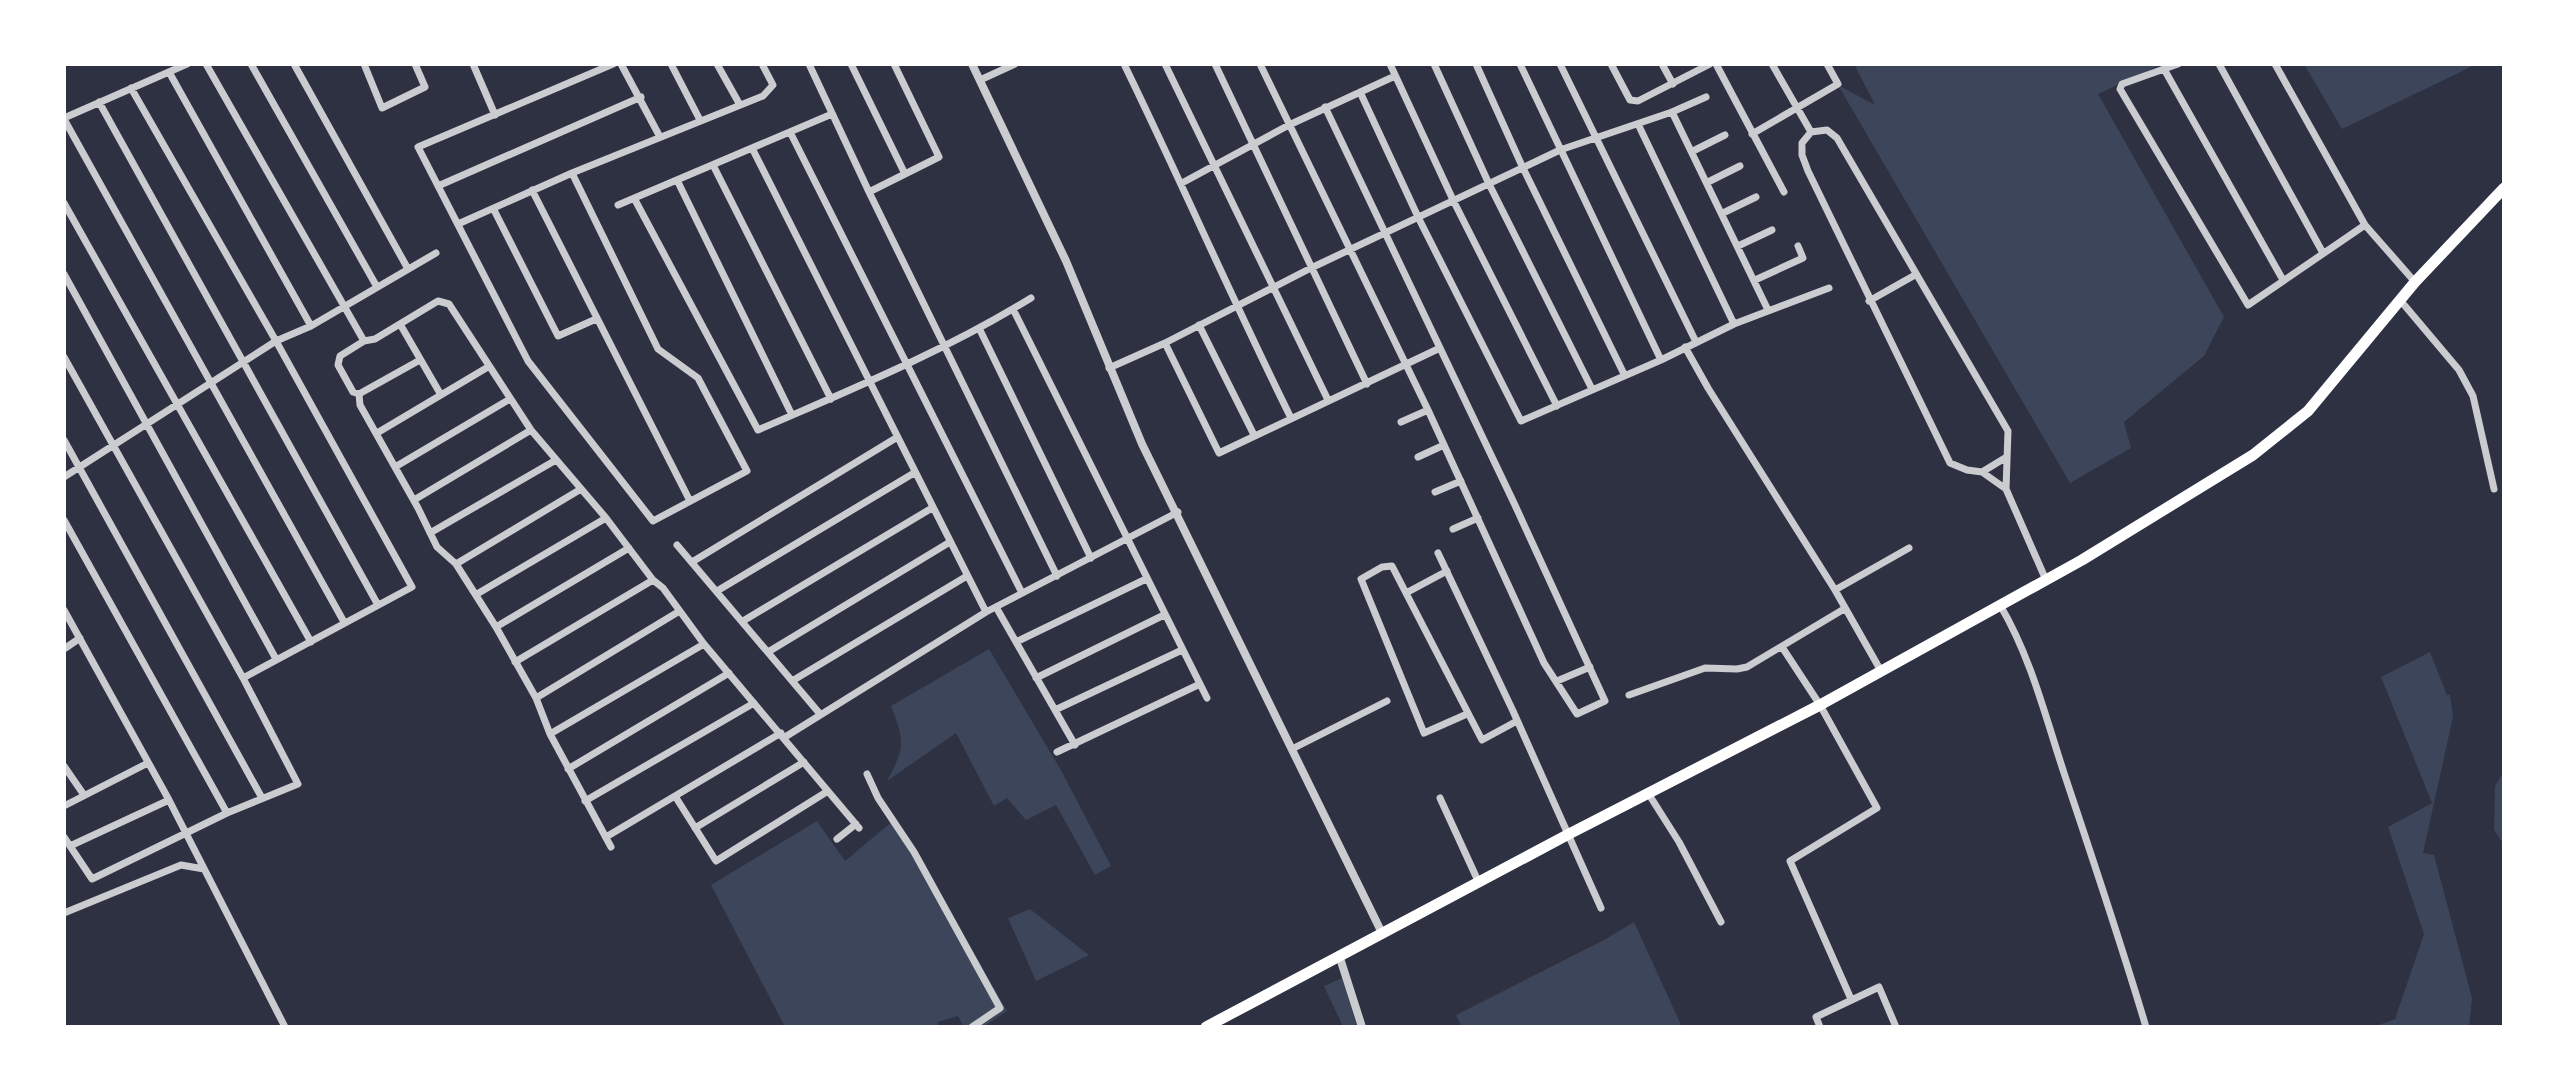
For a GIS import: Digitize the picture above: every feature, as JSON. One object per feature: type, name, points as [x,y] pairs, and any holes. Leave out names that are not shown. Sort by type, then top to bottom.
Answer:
[{"type":"highway","points":[[1206,1027],[1820,705],[2046,580],[2253,455],[2308,411],[2415,282],[2504,188]]},
{"type":"street","points":[[187,64],[64,118],[344,622]]},
{"type":"street","points":[[206,64],[364,341]]},
{"type":"street","points":[[251,64],[377,287]]},
{"type":"street","points":[[294,64],[408,269]]},
{"type":"street","points":[[364,64],[382,108],[425,87],[415,64]]},
{"type":"street","points":[[473,64],[495,115]]},
{"type":"street","points":[[572,173],[658,349],[698,378],[747,471],[653,521],[528,361],[418,147],[613,64]]},
{"type":"street","points":[[621,64],[660,137]]},
{"type":"street","points":[[671,64],[700,120]]},
{"type":"street","points":[[717,64],[740,105]]},
{"type":"street","points":[[458,224],[572,173],[763,96],[773,85],[762,64]]},
{"type":"street","points":[[809,64],[1057,576]]},
{"type":"street","points":[[851,64],[905,174]]},
{"type":"street","points":[[869,192],[939,157],[894,64]]},
{"type":"street","points":[[972,64],[1066,261],[1142,444],[1382,933]]},
{"type":"street","points":[[980,80],[1015,64]]},
{"type":"street","points":[[1124,64],[1291,418]]},
{"type":"street","points":[[1165,64],[1328,400]]},
{"type":"street","points":[[1215,64],[1367,384]]},
{"type":"street","points":[[1260,64],[1428,410],[1544,663],[1577,714],[1605,701],[1325,107]]},
{"type":"street","points":[[1390,64],[1454,202],[1557,406]]},
{"type":"street","points":[[1434,64],[1489,184],[1592,389]]},
{"type":"street","points":[[1476,64],[1624,374]]},
{"type":"street","points":[[1520,64],[1661,360]]},
{"type":"street","points":[[1560,64],[1696,342]]},
{"type":"street","points":[[1611,64],[1630,100],[1638,101],[1710,64]]},
{"type":"street","points":[[1662,64],[1673,84]]},
{"type":"street","points":[[1716,64],[1784,192]]},
{"type":"street","points":[[1772,64],[1811,132]]},
{"type":"street","points":[[1752,134],[1838,84],[1827,64]]},
{"type":"street","points":[[2178,64],[2122,84],[2120,89],[2248,305],[2365,225]]},
{"type":"street","points":[[2219,64],[2323,253]]},
{"type":"street","points":[[2275,64],[2365,225],[2415,282]]},
{"type":"street","points":[[2164,69],[2283,280]]},
{"type":"street","points":[[169,72],[311,326]]},
{"type":"street","points":[[1182,183],[1253,143],[1395,76]]},
{"type":"street","points":[[131,88],[412,587],[243,678]]},
{"type":"street","points":[[1360,92],[1419,219],[1521,421],[1661,360],[1734,324],[1829,288]]},
{"type":"street","points":[[438,186],[641,97]]},
{"type":"street","points":[[1109,368],[1560,150],[1672,112],[1706,97]]},
{"type":"street","points":[[99,102],[378,605]]},
{"type":"street","points":[[1672,112],[1768,310]]},
{"type":"street","points":[[618,205],[832,114]]},
{"type":"street","points":[[1638,124],[1734,324]]},
{"type":"street","points":[[2006,489],[1982,472],[1950,463],[1869,301],[1802,155],[1802,143],[1811,132],[1827,130],[1837,138],[2008,431],[2006,489],[2046,580]]},
{"type":"street","points":[[790,132],[1022,593]]},
{"type":"street","points":[[1693,151],[1725,135]]},
{"type":"street","points":[[752,148],[986,612]]},
{"type":"street","points":[[713,165],[831,399]]},
{"type":"street","points":[[1708,182],[1740,166]]},
{"type":"street","points":[[677,180],[792,415]]},
{"type":"street","points":[[532,190],[690,501]]},
{"type":"street","points":[[1723,213],[1756,197]]},
{"type":"street","points":[[634,198],[758,430],[869,382],[979,328],[1031,298]]},
{"type":"street","points":[[64,203],[311,642]]},
{"type":"street","points":[[494,210],[558,336],[596,319]]},
{"type":"street","points":[[1738,246],[1772,230]]},
{"type":"street","points":[[1755,280],[1803,258],[1798,246]]},
{"type":"street","points":[[64,477],[276,341],[311,326],[436,253]]},
{"type":"street","points":[[64,274],[276,659]]},
{"type":"street","points":[[1869,301],[1915,275]]},
{"type":"street","points":[[2400,300],[2459,370],[2473,396],[2494,489]]},
{"type":"street","points":[[420,360],[359,394],[353,392],[337,361],[364,341],[375,339],[438,301],[445,302],[531,430],[606,518],[653,580],[663,588],[704,644],[857,826],[837,839]]},
{"type":"street","points":[[1013,309],[1207,698]]},
{"type":"street","points":[[400,324],[441,395]]},
{"type":"street","points":[[1199,325],[1254,435]]},
{"type":"street","points":[[979,328],[1091,558]]},
{"type":"street","points":[[1165,343],[1219,453],[1440,348]]},
{"type":"street","points":[[1685,347],[1835,590],[1881,671]]},
{"type":"street","points":[[64,357],[243,678],[298,784],[227,813],[92,879],[64,837]]},
{"type":"street","points":[[377,433],[488,367]]},
{"type":"street","points":[[359,394],[360,405],[430,533],[444,556],[456,564],[477,594],[536,698],[550,734],[611,847]]},
{"type":"street","points":[[395,467],[510,399]]},
{"type":"street","points":[[1401,422],[1428,410]]},
{"type":"street","points":[[414,500],[531,430]]},
{"type":"street","points":[[692,562],[896,438]]},
{"type":"street","points":[[64,440],[262,798]]},
{"type":"street","points":[[1418,457],[1444,445]]},
{"type":"street","points":[[1982,472],[2005,458]]},
{"type":"street","points":[[430,533],[556,460]]},
{"type":"street","points":[[717,591],[914,473]]},
{"type":"street","points":[[1435,492],[1461,481]]},
{"type":"street","points":[[456,564],[581,489]]},
{"type":"street","points":[[743,621],[932,508]]},
{"type":"street","points":[[606,837],[801,726],[986,612],[1178,512]]},
{"type":"street","points":[[477,594],[606,518]]},
{"type":"street","points":[[1453,529],[1478,518]]},
{"type":"street","points":[[64,520],[227,813]]},
{"type":"street","points":[[768,652],[950,542]]},
{"type":"street","points":[[677,545],[820,714]]},
{"type":"street","points":[[496,627],[629,548]]},
{"type":"street","points":[[1835,590],[1909,548]]},
{"type":"street","points":[[1438,553],[1601,908]]},
{"type":"street","points":[[1467,714],[1424,733],[1361,579],[1382,567],[1392,566],[1482,740],[1517,721]]},
{"type":"street","points":[[1406,593],[1447,571]]},
{"type":"street","points":[[792,681],[967,576]]},
{"type":"street","points":[[1016,642],[1146,579]]},
{"type":"street","points":[[515,662],[653,580]]},
{"type":"street","points":[[2000,605],[2016,633],[2040,701],[2119,936],[2146,1027]]},
{"type":"street","points":[[996,607],[1075,745]]},
{"type":"street","points":[[1629,695],[1705,668],[1747,667],[1844,609]]},
{"type":"street","points":[[64,610],[169,800],[285,1027]]},
{"type":"street","points":[[536,698],[678,612]]},
{"type":"street","points":[[1036,678],[1164,615]]},
{"type":"street","points":[[64,649],[80,638]]},
{"type":"street","points":[[550,734],[704,644]]},
{"type":"street","points":[[1782,647],[1820,705],[1877,808],[1790,861],[1851,999]]},
{"type":"street","points":[[1055,710],[1182,650]]},
{"type":"street","points":[[1557,681],[1590,667]]},
{"type":"street","points":[[568,769],[729,673]]},
{"type":"street","points":[[1057,752],[1200,684]]},
{"type":"street","points":[[1292,749],[1387,701]]},
{"type":"street","points":[[585,801],[754,703]]},
{"type":"street","points":[[695,828],[804,762]]},
{"type":"street","points":[[64,806],[148,763]]},
{"type":"street","points":[[64,766],[84,795]]},
{"type":"street","points":[[867,774],[1000,1008],[972,1027]]},
{"type":"street","points":[[675,796],[716,861],[828,791]]},
{"type":"street","points":[[1648,793],[1679,842],[1721,922]]},
{"type":"street","points":[[1440,798],[1479,883]]},
{"type":"street","points":[[70,846],[169,800]]},
{"type":"street","points":[[64,913],[181,865],[204,869]]},
{"type":"street","points":[[1339,955],[1362,1027]]},
{"type":"street","points":[[1820,1027],[1816,1017],[1879,987],[1896,1027]]},
{"type":"shaded area","points":[[1854,64],[2162,64],[2098,94],[2224,317],[2204,356],[2124,422],[2131,448],[2070,483],[1838,85],[1875,105]]},
{"type":"shaded area","points":[[2304,64],[2477,64],[2342,129]]},
{"type":"shaded area","points":[[989,649],[1062,772],[1111,866],[1095,875],[1056,805],[1026,820],[1007,798],[994,806],[956,733],[887,781],[901,744],[891,706]]},
{"type":"shaded area","points":[[2430,652],[2447,695],[2450,695],[2453,717],[2423,853],[2434,855],[2472,998],[2469,1027],[2373,1027],[2395,1019],[2424,934],[2388,827],[2432,803],[2381,677]]},
{"type":"shaded area","points":[[2504,771],[2504,845],[2494,830],[2495,786]]},
{"type":"shaded area","points":[[894,820],[915,850],[1007,1011],[983,1027],[964,1027],[958,1016],[938,1022],[939,1027],[785,1027],[711,885],[817,821],[845,861]]},
{"type":"shaded area","points":[[1030,909],[1089,955],[1036,981],[1008,918]]},
{"type":"shaded area","points":[[1634,922],[1682,1027],[1462,1027],[1456,1015]]},
{"type":"shaded area","points":[[1342,978],[1357,1027],[1343,1027],[1324,986]]}]
